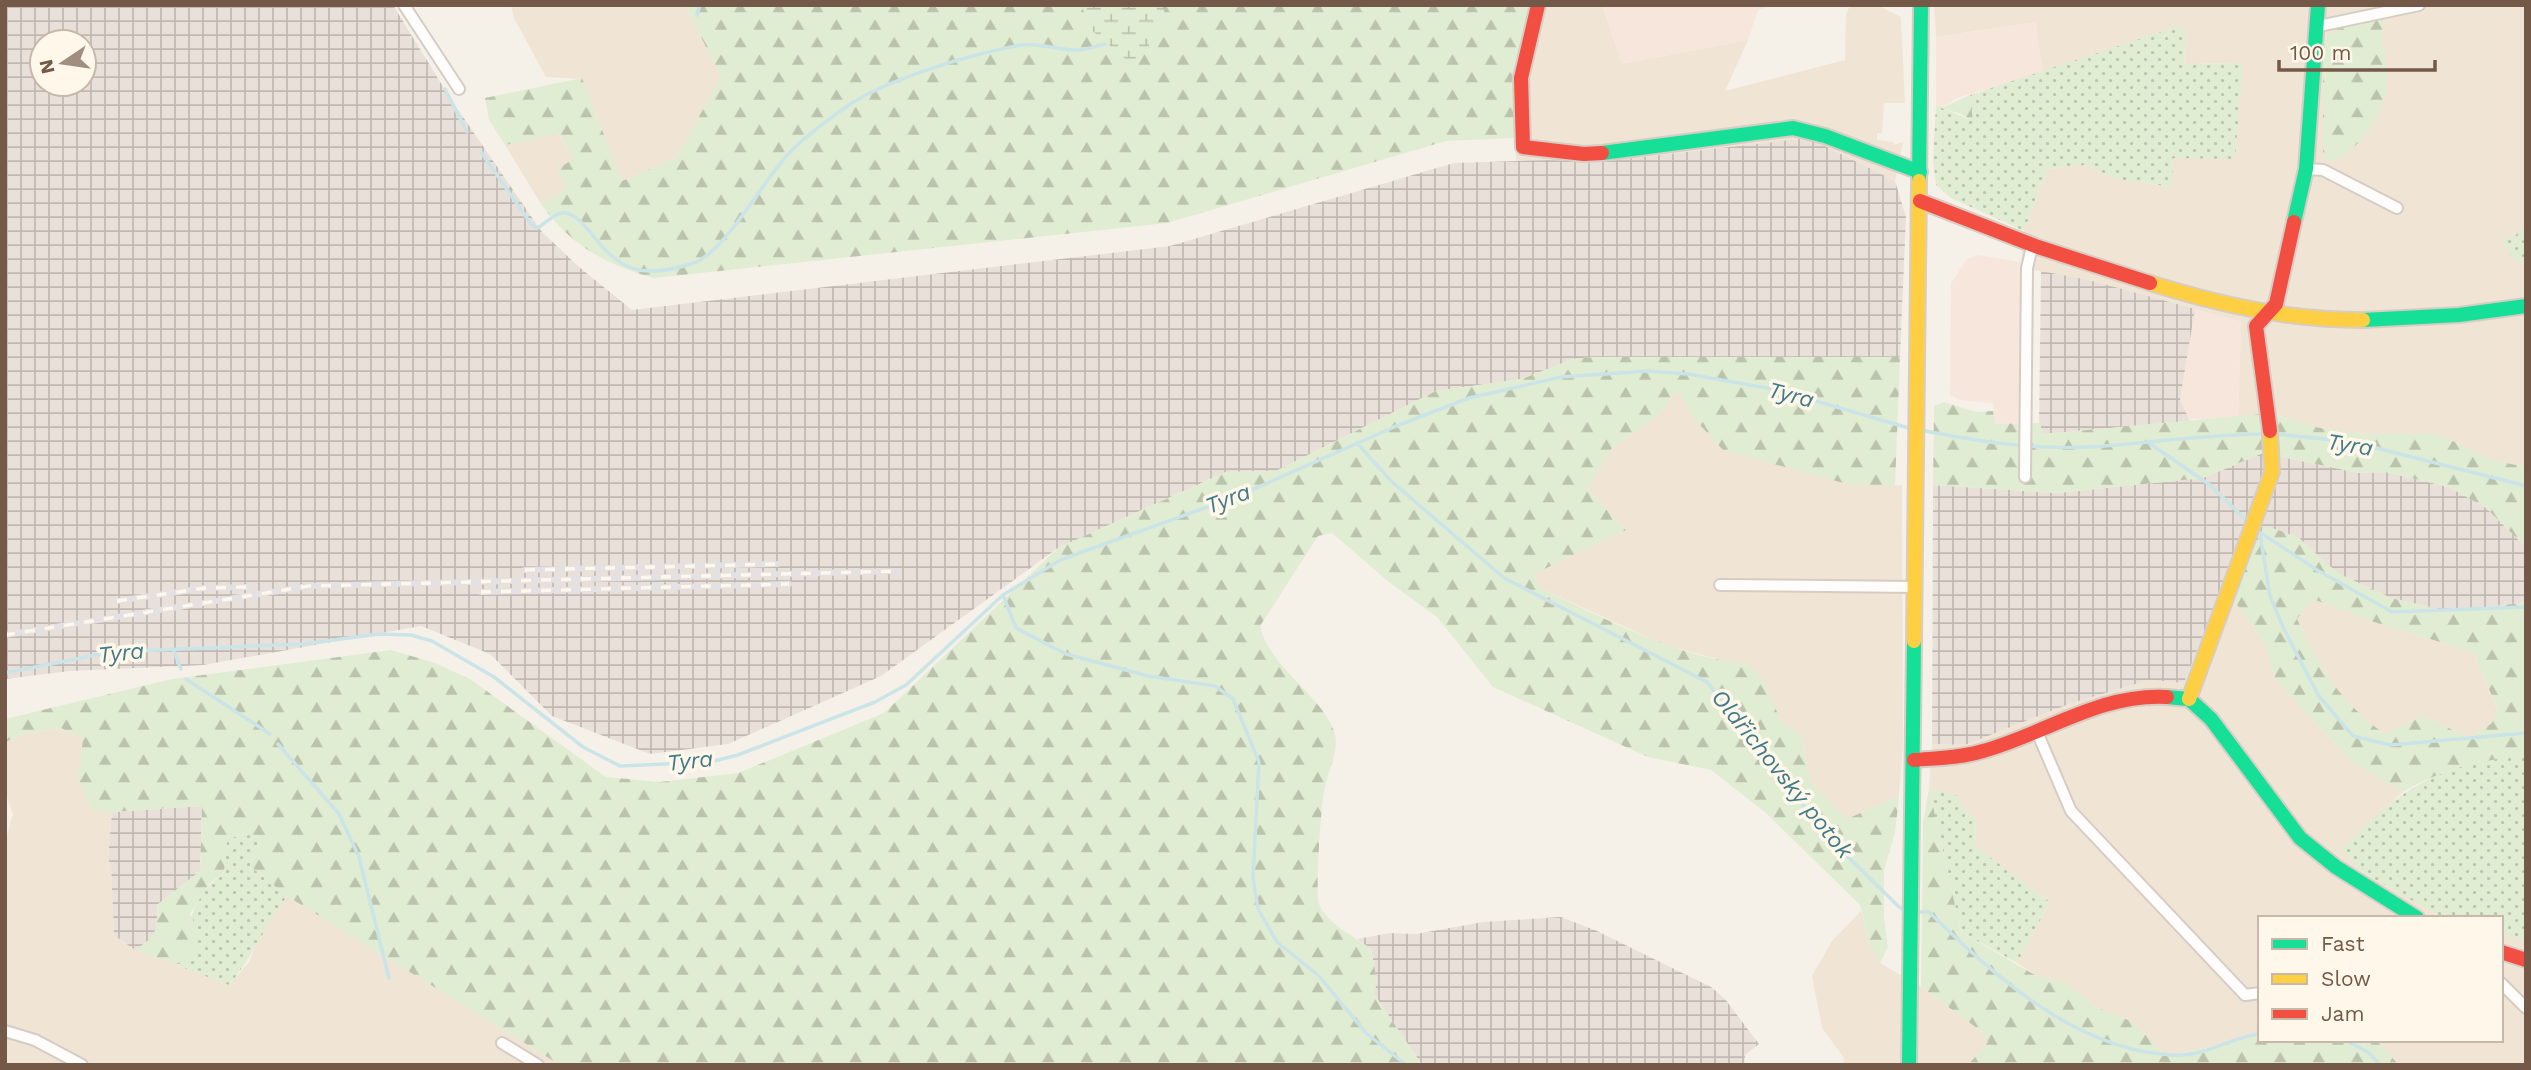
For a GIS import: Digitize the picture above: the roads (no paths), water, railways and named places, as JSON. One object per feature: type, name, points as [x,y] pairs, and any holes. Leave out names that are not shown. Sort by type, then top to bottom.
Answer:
[{"type":"street","points":[[404,5],[459,89]]},
{"type":"street","points":[[1538,5],[1521,78],[1522,147],[1584,154],[1626,151],[1793,128],[1825,136],[1920,172]]},
{"type":"street","points":[[1909,1065],[1921,5]]},
{"type":"street","points":[[2189,699],[2272,472],[2269,421],[2256,326],[2276,304],[2306,169],[2319,26],[2318,5]]},
{"type":"street","points":[[2319,26],[2419,5]]},
{"type":"street","points":[[2306,169],[2323,170],[2398,208]]},
{"type":"street","points":[[1920,201],[2032,247],[2243,310],[2306,317],[2397,317],[2492,312],[2526,306]]},
{"type":"street","points":[[2025,477],[2027,268],[2032,247]]},
{"type":"street","points":[[1720,585],[1916,587]]},
{"type":"street","points":[[1914,760],[1959,757],[2037,732],[2104,704],[2148,696],[2189,699],[2211,719],[2300,838],[2336,867],[2409,916]]},
{"type":"street","points":[[2037,732],[2071,811],[2245,995],[2258,993]]},
{"type":"street","points":[[2503,953],[2526,960]]},
{"type":"street","points":[[2503,985],[2526,1009]]},
{"type":"street","points":[[5,1031],[35,1040],[82,1065]]},
{"type":"street","points":[[502,1043],[538,1065]]},
{"type":"waterway","points":[[697,15],[700,5]]},
{"type":"waterway","points":[[481,152],[531,224],[538,228],[559,214],[570,214],[622,264],[645,271],[674,269],[691,264],[717,246],[792,150],[825,122],[863,97],[906,77],[1001,49],[1028,44],[1079,50],[1105,44]]},
{"type":"waterway","points":[[445,89],[467,132]]},
{"type":"waterway","name":"Tyra","points":[[5,673],[111,652],[303,644],[379,634],[411,635],[432,641],[494,677],[583,747],[620,766],[710,762],[738,755],[875,702],[906,685],[1003,595],[1060,560],[1238,496],[1394,427],[1469,398],[1561,377],[1648,371],[1688,374],[1778,390],[1912,429]]},
{"type":"waterway","name":"Tyra","points":[[1920,430],[2004,444],[2068,448],[2267,434]]},
{"type":"waterway","name":"Tyra","points":[[2275,434],[2353,442],[2526,486]]},
{"type":"waterway","name":"Oldřichovský potok","points":[[1357,443],[1391,481],[1504,578],[1707,682],[1831,840],[1899,907],[1908,912]]},
{"type":"waterway","points":[[2149,443],[2210,485],[2249,523]]},
{"type":"waterway","points":[[2255,529],[2317,570],[2392,612],[2526,607]]},
{"type":"waterway","points":[[2260,534],[2270,596],[2284,629],[2318,695],[2353,736],[2391,745],[2526,733]]},
{"type":"waterway","points":[[1003,595],[1016,628],[1066,654],[1148,676],[1215,686],[1233,699],[1259,762],[1253,877],[1258,909],[1277,942],[1319,976],[1366,1033],[1406,1065]]},
{"type":"waterway","points":[[173,649],[181,669]]},
{"type":"waterway","points":[[186,679],[270,734]]},
{"type":"waterway","points":[[278,744],[339,814],[359,857],[389,978]]},
{"type":"waterway","name":"Oldřichovský potok","points":[[1915,912],[1929,912],[2009,984],[2039,1006],[2102,1040],[2136,1050],[2185,1055],[2258,1034]]},
{"type":"waterway","name":"Oldřichovský potok","points":[[2349,1042],[2368,1052],[2380,1065]]},
{"type":"railway","points":[[525,570],[777,564]]},
{"type":"railway","points":[[5,635],[309,586],[899,571]]},
{"type":"railway","points":[[481,592],[789,584]]},
{"type":"railway","points":[[117,601],[205,588],[249,587]]}]
